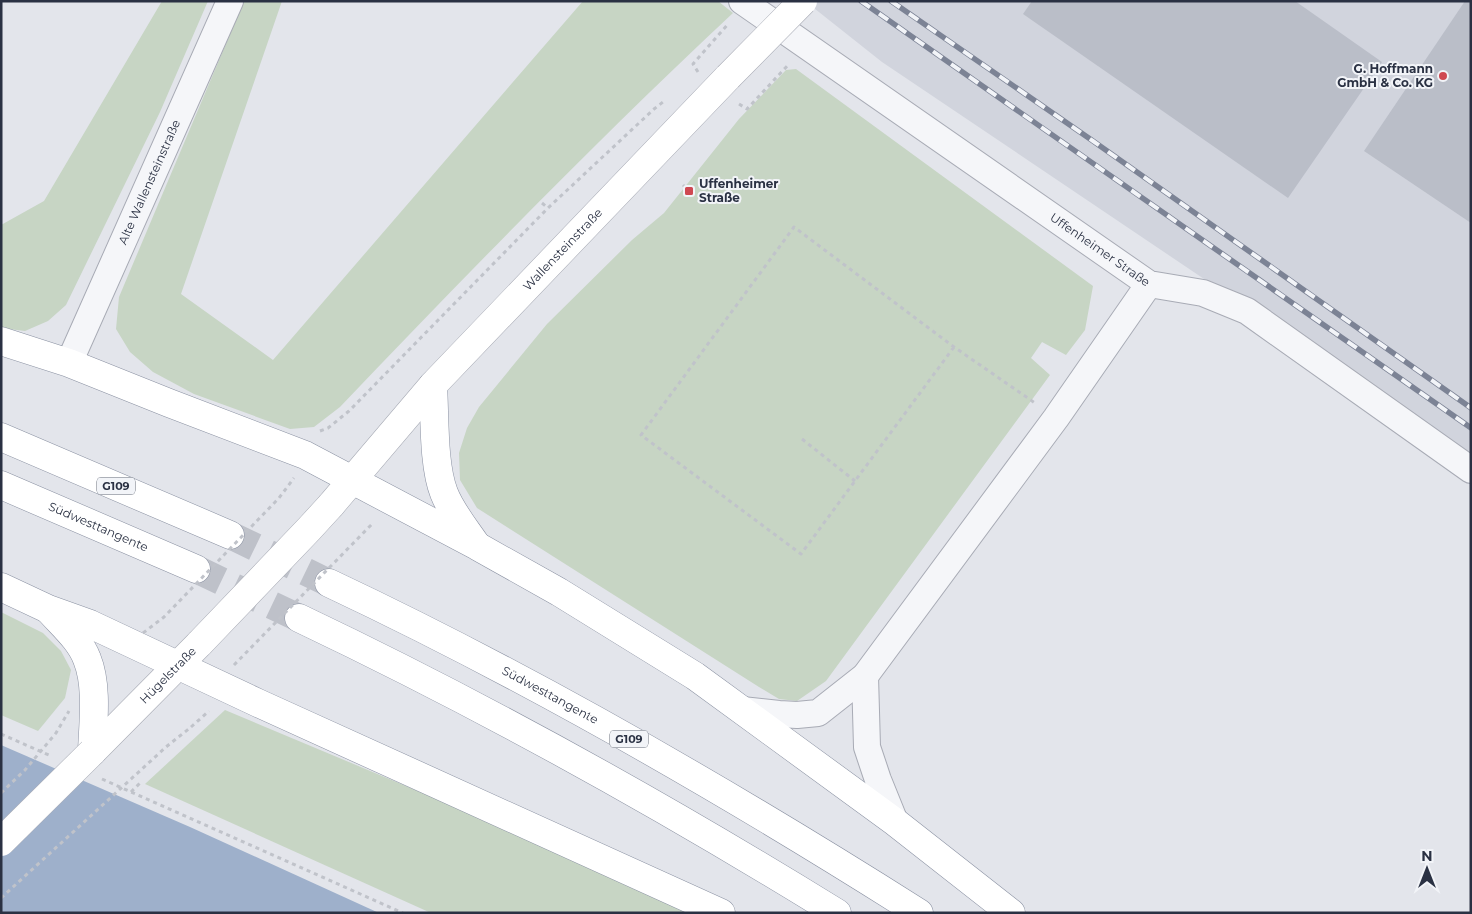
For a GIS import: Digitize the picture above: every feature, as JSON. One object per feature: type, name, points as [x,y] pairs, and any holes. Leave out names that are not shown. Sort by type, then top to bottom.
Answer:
[{"type":"main road","name":"Wallensteinstraße","points":[[331,505],[433,385],[802,1]]},
{"type":"main road","points":[[1,341],[69,363],[305,456],[477,546],[559,592],[696,676],[895,822],[1011,913]]},
{"type":"main road","points":[[433,385],[436,455],[440,479],[444,493],[455,515],[477,546]]},
{"type":"main road","name":"G109","points":[[1,437],[230,535]]},
{"type":"main road","name":"Südwesttangente","points":[[1,485],[196,570]]},
{"type":"main road","name":"Hügelstraße","points":[[1,842],[94,764],[121,723],[331,505]]},
{"type":"main road","name":"Südwesttangente","points":[[329,583],[395,614],[561,701],[731,797],[919,913]]},
{"type":"main road","points":[[1,587],[48,609],[90,624],[258,703],[721,913]]},
{"type":"main road","points":[[48,609],[79,645],[87,659],[92,683],[81,711],[94,764]]},
{"type":"main road","points":[[299,618],[380,656],[549,744],[705,833],[837,913]]},
{"type":"street","name":"Alte Wallensteinstraße","points":[[69,363],[230,1]]},
{"type":"street","name":"Uffenheimer Straße","points":[[744,3],[1149,284],[1203,294],[1247,311],[1471,470]]},
{"type":"street","points":[[742,710],[797,715],[818,713],[865,676],[1056,418],[1149,284]]},
{"type":"street","points":[[865,676],[867,747],[895,822]]},
{"type":"path","points":[[700,76],[693,64],[744,3]]},
{"type":"path","points":[[737,103],[748,109],[806,45]]},
{"type":"path","points":[[315,434],[328,428],[348,411],[548,208],[654,109],[669,98]]},
{"type":"path","points":[[683,185],[689,191]]},
{"type":"path","points":[[542,203],[548,208]]},
{"type":"path","points":[[954,347],[801,554],[641,436],[794,227],[954,347],[1056,418]]},
{"type":"path","points":[[802,439],[855,481]]},
{"type":"path","points":[[143,633],[164,617],[280,498],[294,478]]},
{"type":"path","points":[[234,665],[373,523]]},
{"type":"path","points":[[1,793],[25,770],[56,733],[81,711]]},
{"type":"path","points":[[1,898],[166,747],[191,727]]},
{"type":"path","points":[[1,734],[53,757]]},
{"type":"path","points":[[94,764],[131,792],[403,913]]},
{"type":"path","points":[[131,792],[141,782]]},
{"type":"shaded area","points":[[805,1],[1471,1],[1471,461],[882,62]]},
{"type":"green space","points":[[162,1],[208,1],[160,112],[66,305],[48,321],[25,331],[1,328],[1,225],[44,201]]},
{"type":"green space","points":[[244,1],[282,1],[181,294],[273,360],[583,1],[718,1],[733,13],[632,109],[534,207],[340,407],[314,427],[290,429],[194,394],[153,372],[130,352],[116,329],[119,297]]},
{"type":"green space","points":[[796,69],[1093,286],[1085,330],[1066,355],[1042,342],[1031,358],[1050,375],[826,681],[797,701],[779,699],[759,687],[477,508],[460,480],[459,453],[467,428],[479,407],[547,324],[632,240],[664,213],[739,119],[786,70]]},
{"type":"green space","points":[[1,612],[43,633],[61,651],[71,670],[65,698],[38,731],[1,715]]},
{"type":"green space","points":[[225,710],[437,799],[689,913],[431,913],[145,784]]},
{"type":"water","points":[[1,745],[190,827],[379,913],[1,913]]},
{"type":"building","points":[[1032,1],[1295,1],[1382,62],[1288,198],[1023,14]]},
{"type":"building","name":"G. Hoffmann GmbH & Co. KG","points":[[1465,1],[1471,1],[1471,223],[1364,151]]},
{"type":"tunnel","points":[[230,535],[329,583]]},
{"type":"tunnel","points":[[196,569],[299,618]]},
{"type":"railway","points":[[861,1],[1471,428]]},
{"type":"railway","points":[[891,1],[1471,408]]},
{"type":"place","name":"G. Hoffmann GmbH & Co. KG","points":[[1443,76]]},
{"type":"place","name":"Uffenheimer Straße","points":[[689,191]]}]
